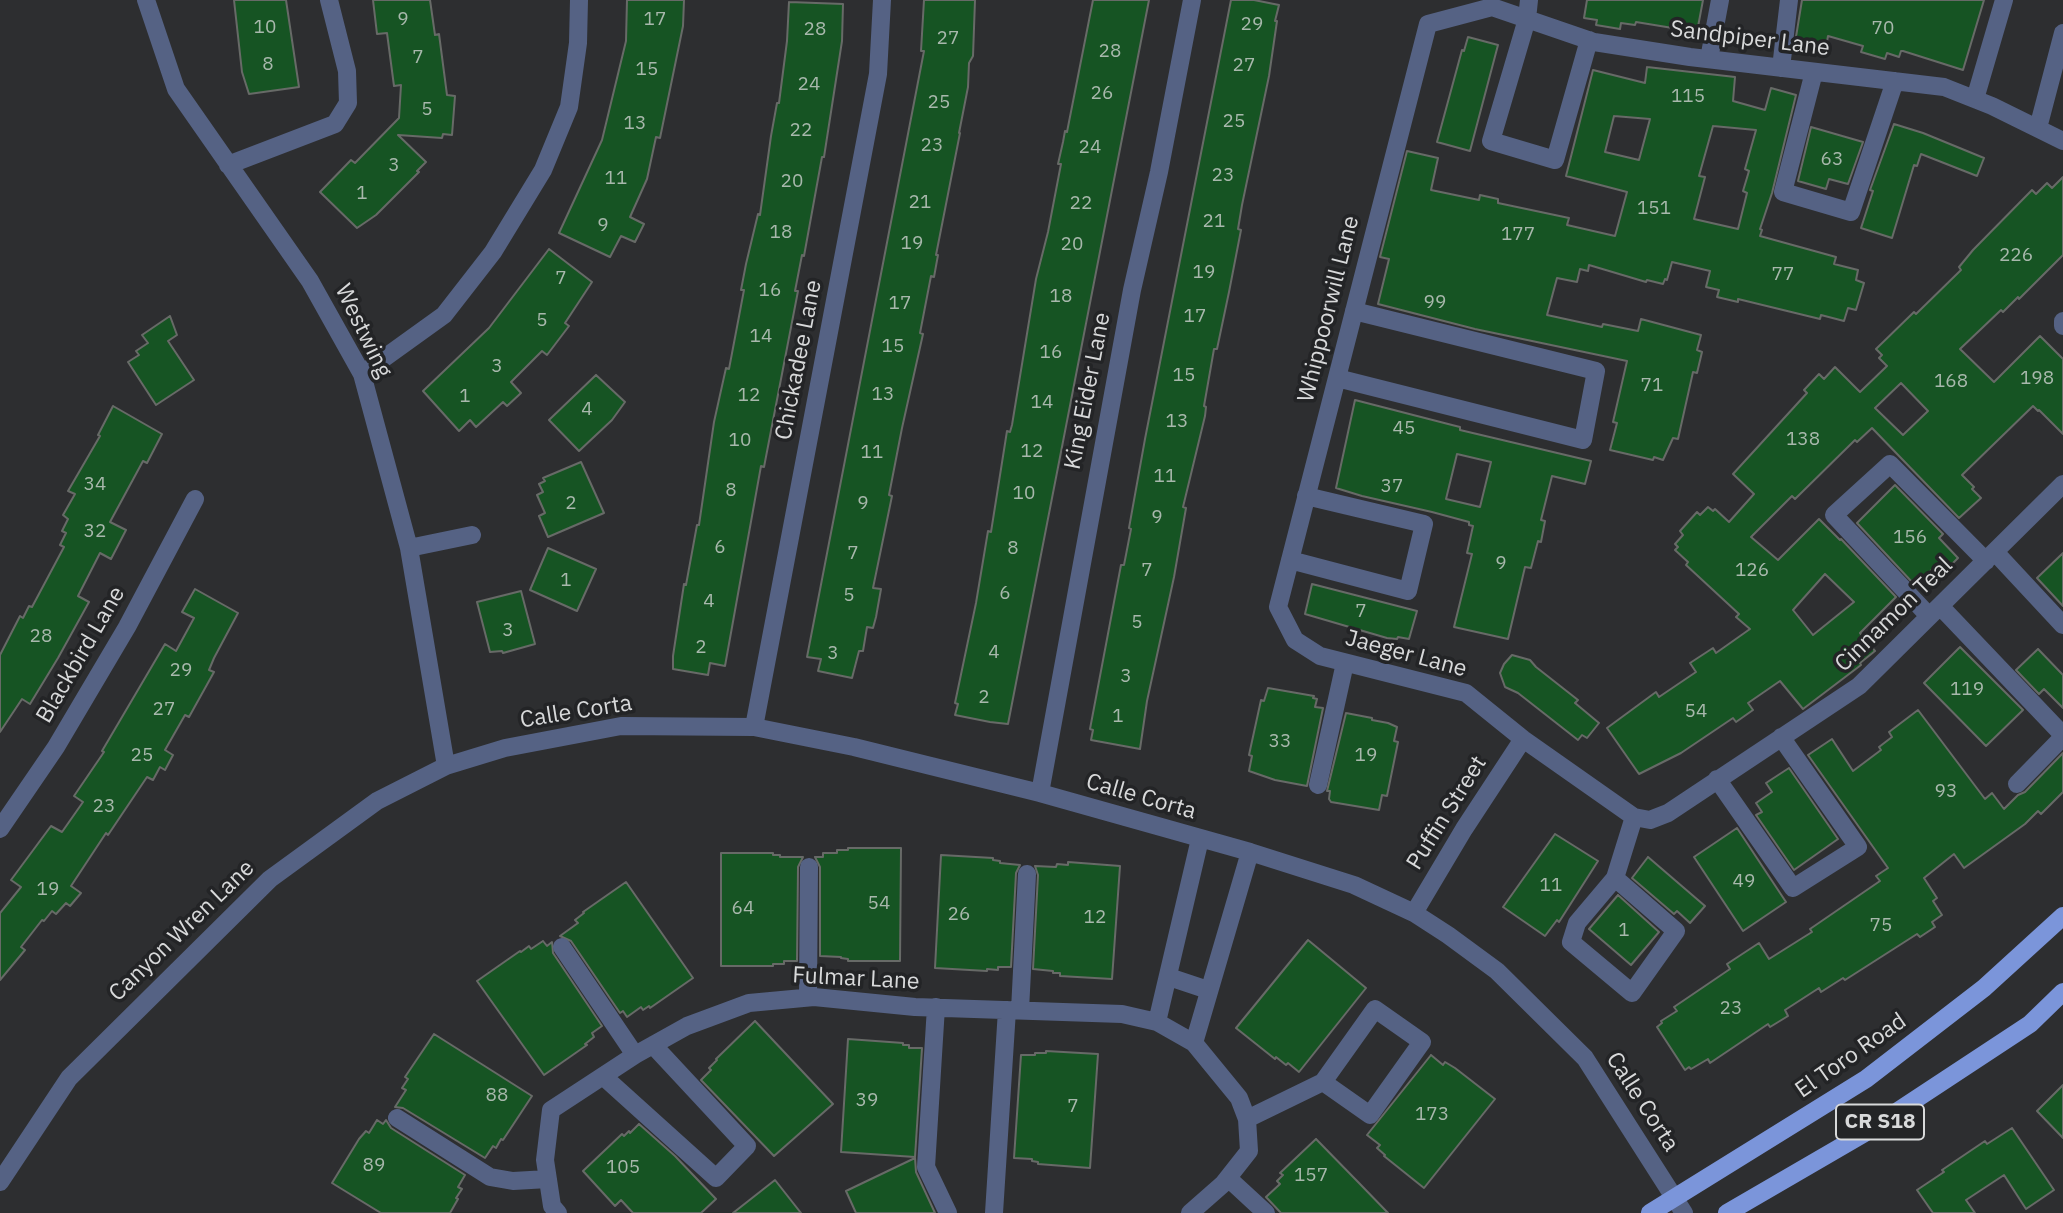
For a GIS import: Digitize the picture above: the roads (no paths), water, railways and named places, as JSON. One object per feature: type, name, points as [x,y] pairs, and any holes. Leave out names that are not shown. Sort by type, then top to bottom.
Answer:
[{"type":"main road","name":"El Toro Road","points":[[1650,1213],[1679,1206],[1866,1079],[1984,988],[2063,916]]},
{"type":"main road","name":"CR S18","points":[[1727,1213],[1863,1134],[2030,1024],[2063,992]]},
{"type":"street","name":"Westwing","points":[[146,0],[176,89],[310,281],[362,374],[409,548],[446,766]]},
{"type":"street","points":[[228,165],[335,124],[348,103],[346,71],[329,0]]},
{"type":"street","points":[[362,374],[444,315],[493,252],[543,170],[569,107],[578,43],[579,0]]},
{"type":"street","name":"Chickadee Lane","points":[[754,727],[878,74],[882,0]]},
{"type":"street","name":"King Eider Lane","points":[[1041,793],[1132,290],[1192,0]]},
{"type":"street","points":[[1529,0],[1527,19],[1491,141],[1555,160],[1589,40]]},
{"type":"street","points":[[1709,59],[1720,0]]},
{"type":"street","points":[[1781,68],[1789,0]]},
{"type":"street","points":[[1975,99],[2004,0]]},
{"type":"street","name":"Sandpiper Lane","points":[[1428,24],[1492,7],[1589,40],[1709,59],[1944,87],[2063,141]]},
{"type":"street","name":"Whippoorwill Lane","points":[[1278,607],[1428,24]]},
{"type":"street","points":[[2038,128],[2063,33]]},
{"type":"street","points":[[1814,72],[1783,192],[1851,212],[1895,81]]},
{"type":"street","points":[[1337,379],[1583,440],[1596,371],[1354,311]]},
{"type":"street","points":[[2017,784],[2063,736],[1834,515],[1890,464],[2063,625]]},
{"type":"street","name":"Cinnamon Teal","points":[[1634,817],[1650,820],[1668,813],[1859,686],[2063,484]]},
{"type":"street","points":[[1290,560],[1408,591],[1424,524],[1306,496]]},
{"type":"street","name":"Blackbird Lane","points":[[0,829],[56,747],[127,626],[195,499]]},
{"type":"street","points":[[409,548],[472,535]]},
{"type":"street","name":"Jaeger Lane","points":[[1278,607],[1294,640],[1320,656],[1466,693],[1523,738],[1634,817]]},
{"type":"street","points":[[1318,785],[1345,663]]},
{"type":"street","name":"Calle Corta","points":[[446,766],[505,748],[621,726],[754,727],[854,747],[1041,793],[1250,852],[1354,885],[1414,914],[1497,971],[1585,1058],[1679,1206]]},
{"type":"street","points":[[1717,779],[1793,888],[1858,847],[1781,737]]},
{"type":"street","name":"Puffin Street","points":[[1414,914],[1464,829],[1523,738]]},
{"type":"street","name":"Canyon Wren Lane","points":[[0,1182],[69,1078],[270,879],[377,801],[446,766]]},
{"type":"street","points":[[1615,878],[1676,931],[1632,993],[1571,942],[1577,923],[1615,878],[1634,817]]},
{"type":"street","points":[[1157,1022],[1200,839]]},
{"type":"street","points":[[1190,1213],[1228,1178],[1249,1151],[1247,1119],[1239,1098],[1194,1043],[1250,852]]},
{"type":"street","points":[[808,998],[809,867]]},
{"type":"street","points":[[995,1213],[1027,874]]},
{"type":"street","points":[[562,947],[635,1055]]},
{"type":"street","points":[[1169,977],[1208,990]]},
{"type":"street","name":"Fulmar Lane","points":[[555,1210],[545,1160],[551,1110],[635,1055],[687,1026],[749,1003],[808,998],[936,1007],[1122,1014],[1157,1022],[1194,1043]]},
{"type":"street","points":[[936,1007],[926,1167],[948,1213]]},
{"type":"street","points":[[1247,1119],[1323,1082],[1375,1009],[1422,1042],[1370,1115],[1323,1082]]},
{"type":"street","points":[[604,1077],[716,1178],[747,1146],[653,1045]]},
{"type":"street","points":[[397,1118],[490,1177],[513,1181],[548,1179]]},
{"type":"street","points":[[1228,1178],[1266,1213]]}]
